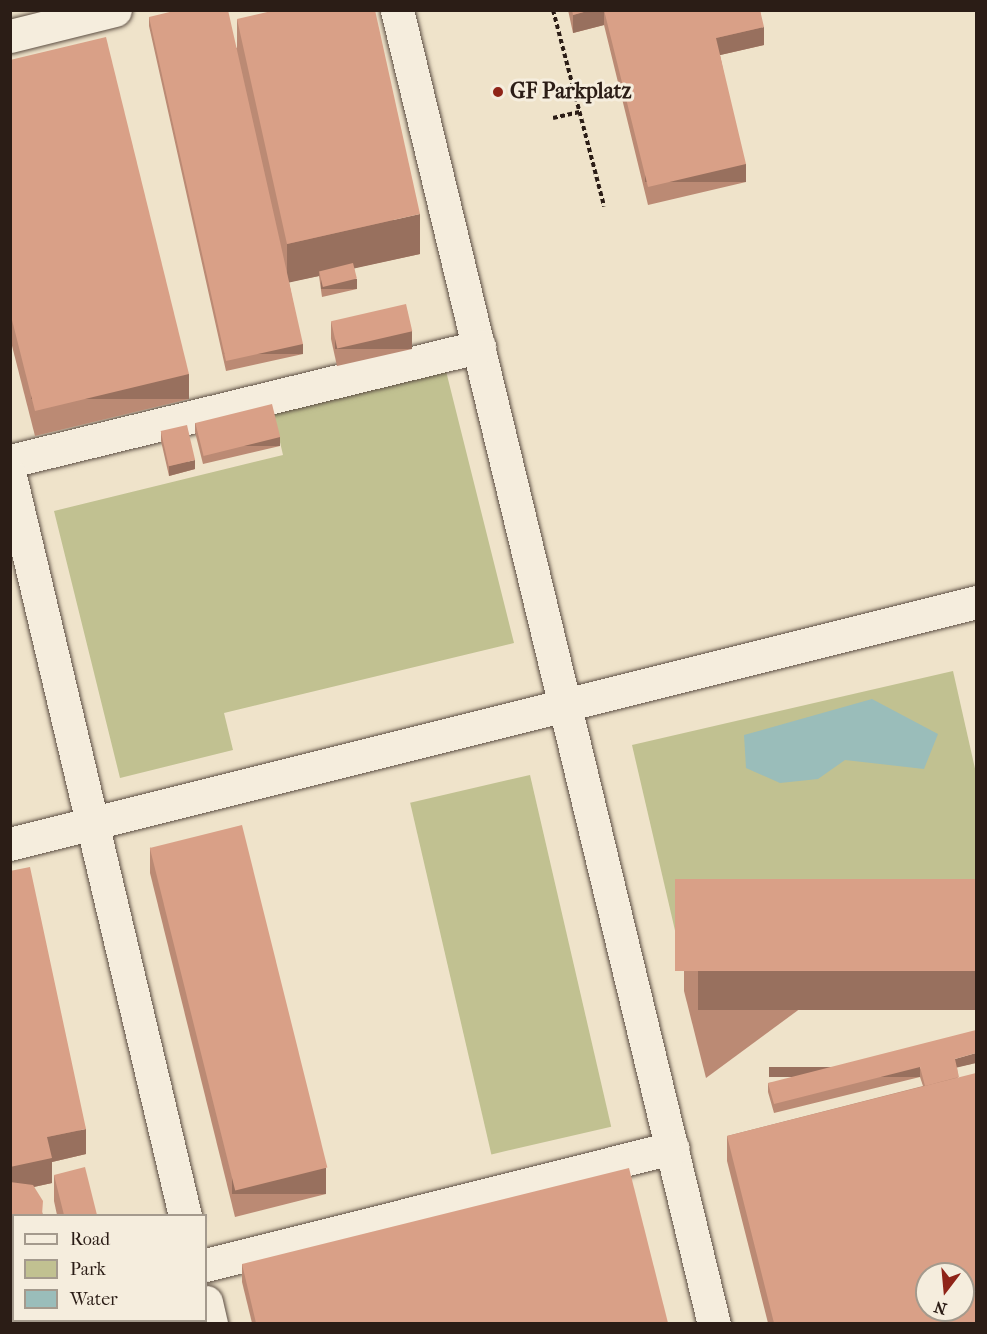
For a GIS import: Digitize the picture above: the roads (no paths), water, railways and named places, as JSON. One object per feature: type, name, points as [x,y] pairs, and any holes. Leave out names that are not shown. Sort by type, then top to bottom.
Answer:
[{"type":"lane","points":[[10,36],[115,10]]},
{"type":"lane","points":[[397,10],[714,1323]]},
{"type":"lane","points":[[10,461],[478,347]]},
{"type":"lane","points":[[10,476],[185,1214]]},
{"type":"lane","points":[[10,844],[976,602]]},
{"type":"lane","points":[[207,1264],[673,1148]]},
{"type":"lane","points":[[207,1306],[211,1323]]},
{"type":"water","points":[[872,699],[938,734],[924,769],[845,760],[818,779],[780,783],[746,768],[744,735]]},
{"type":"place","name":"GF Parkplatz","points":[[498,92]]}]
